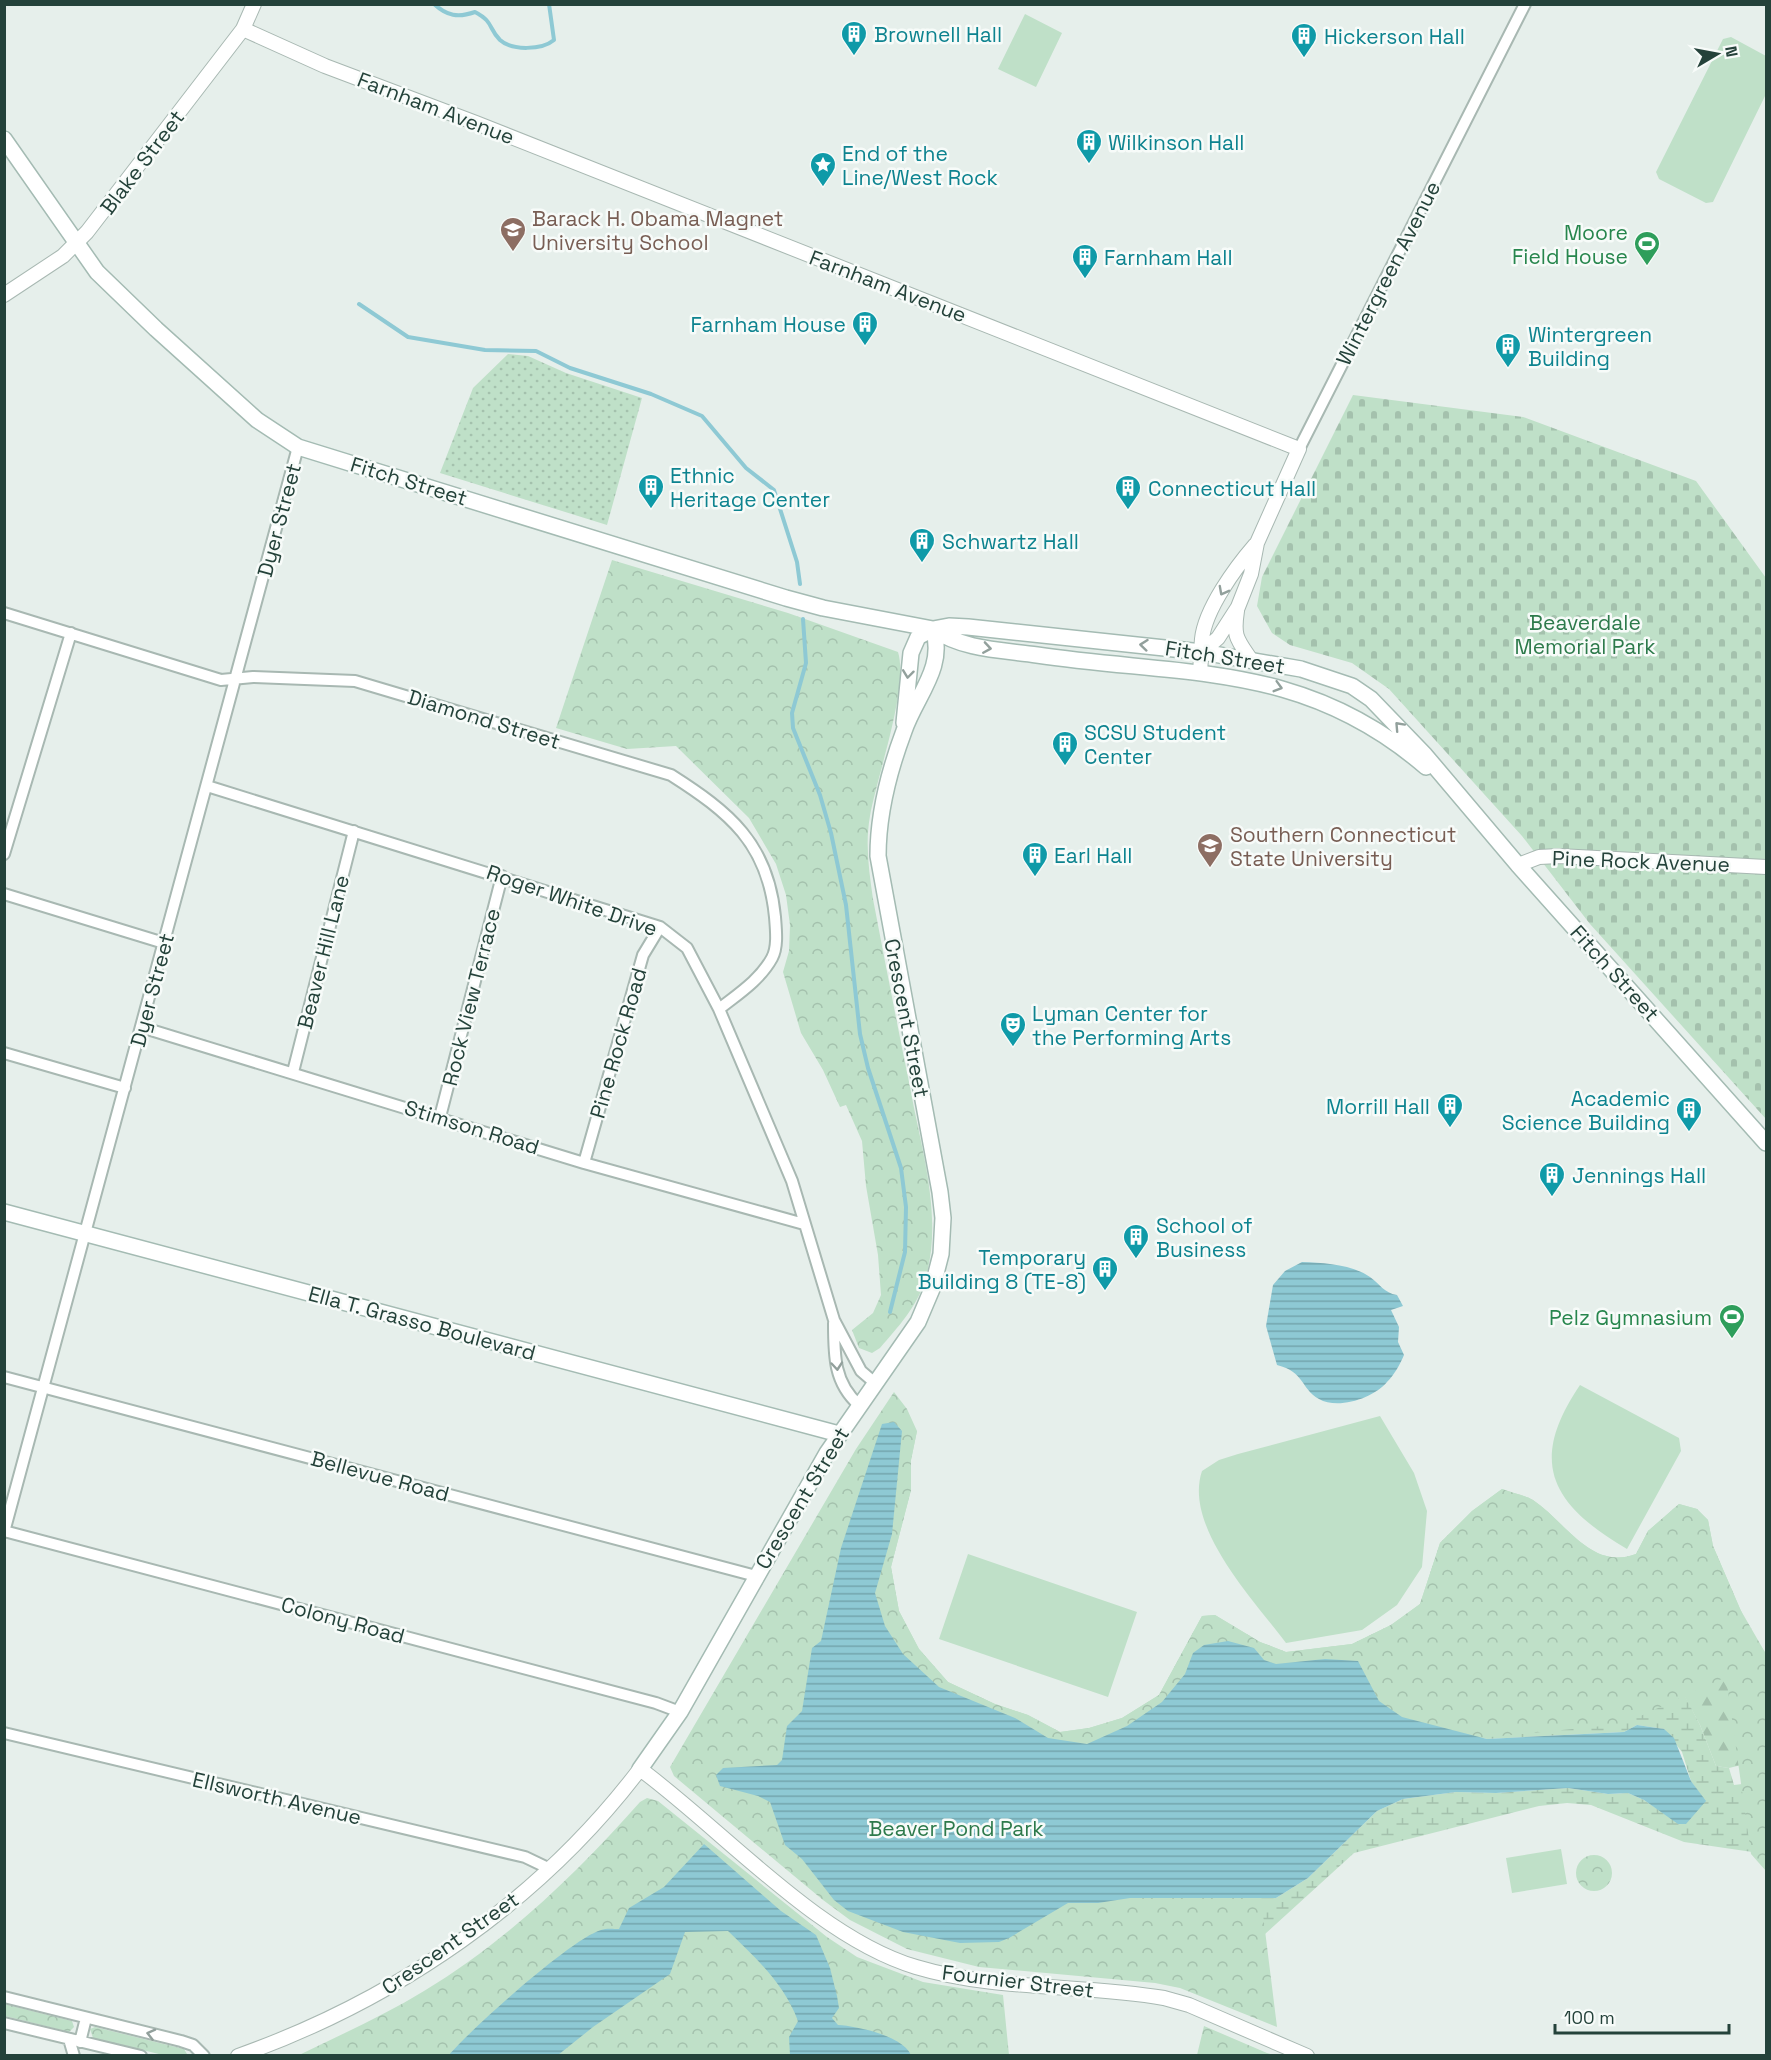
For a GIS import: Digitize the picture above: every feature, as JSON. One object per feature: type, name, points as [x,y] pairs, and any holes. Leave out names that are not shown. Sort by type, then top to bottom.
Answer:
[{"type":"main road","name":"Fitch Street","points":[[4,140],[97,272],[257,420],[298,447],[823,608],[933,629],[949,626],[968,627],[1202,652],[1251,660],[1331,677],[1371,699],[1465,801],[1518,865],[1767,1143]]},
{"type":"main road","name":"Fitch Street","points":[[933,629],[950,641],[982,647],[1057,658],[1200,672],[1268,684],[1332,705],[1411,754],[1465,801]]},
{"type":"main road","name":"Crescent Street","points":[[640,1769],[680,1712],[839,1434],[905,1342],[926,1306],[939,1266],[943,1236],[940,1192],[878,856],[882,807],[904,729],[938,658],[938,643],[933,629],[918,637],[911,653],[904,702],[904,729]]},
{"type":"main road","name":"Ella T. Grasso Boulevard","points":[[4,1212],[839,1434]]},
{"type":"street","name":"Blake Street","points":[[4,295],[52,264],[76,243],[121,190],[243,29],[254,4]]},
{"type":"street","name":"Wintergreen Avenue","points":[[1202,652],[1218,638],[1238,607],[1251,574],[1257,543],[1299,449],[1525,4]]},
{"type":"street","name":"Farnham Avenue","points":[[243,29],[325,66],[495,130],[1299,449]]},
{"type":"street","name":"Dyer Street","points":[[5,1532],[298,447]]},
{"type":"street","name":"Wintergreen Avenue","points":[[1200,672],[1202,638],[1210,615],[1236,567],[1257,543]]},
{"type":"street","points":[[1238,607],[1234,630],[1242,650],[1251,660]]},
{"type":"street","name":"Diamond Street","points":[[4,613],[221,680],[236,678],[355,681],[671,775],[713,802],[736,823],[753,847],[766,872],[774,900],[776,930],[773,956],[759,977],[719,1009]]},
{"type":"street","points":[[4,854],[71,633]]},
{"type":"street","name":"Roger White Drive","points":[[207,786],[660,927],[687,948],[719,1009],[792,1181],[834,1320],[861,1371],[875,1383]]},
{"type":"street","name":"Beaver Hill Lane","points":[[293,1072],[354,831]]},
{"type":"street","name":"Pine Rock Avenue","points":[[1518,865],[1539,858],[1559,856],[1767,867]]},
{"type":"street","name":"Rock View Terrace","points":[[441,1117],[502,876]]},
{"type":"street","points":[[4,894],[164,943]]},
{"type":"street","name":"Pine Rock Road","points":[[584,1163],[643,955],[660,927]]},
{"type":"street","name":"Stimson Road","points":[[141,1027],[441,1117],[584,1163],[804,1224]]},
{"type":"street","points":[[4,1053],[125,1088]]},
{"type":"street","name":"Roger White Drive","points":[[834,1320],[838,1376],[846,1394],[859,1405]]},
{"type":"street","name":"Bellevue Road","points":[[4,1377],[756,1576]]},
{"type":"street","name":"Colony Road","points":[[5,1532],[645,1700],[680,1712]]},
{"type":"street","name":"Ellsworth Avenue","points":[[4,1733],[525,1857],[548,1868]]},
{"type":"street","name":"Crescent Street","points":[[238,2055],[279,2041],[336,2015],[398,1982],[496,1915],[548,1868],[614,1802],[640,1769]]},
{"type":"street","name":"Fournier Street","points":[[640,1769],[798,1899],[835,1925],[895,1959],[959,1977],[1164,1998],[1190,2005],[1299,2054]]},
{"type":"street","points":[[4,1997],[181,2041],[193,2045],[204,2055]]},
{"type":"street","points":[[74,2055],[74,2040],[86,2018]]},
{"type":"street","points":[[4,2023],[141,2055]]},
{"type":"green space","points":[[1025,14],[1062,33],[1036,87],[998,69]]},
{"type":"green space","points":[[1731,37],[1766,56],[1766,94],[1713,202],[1706,203],[1659,179],[1656,172],[1723,39]]},
{"type":"green space","points":[[508,354],[528,356],[566,373],[642,398],[607,525],[440,473],[473,388]]},
{"type":"green space","name":"Beaverdale Memorial Park","points":[[1353,395],[1523,417],[1696,481],[1766,578],[1766,1119],[1590,924],[1522,836],[1389,689],[1352,663],[1290,645],[1272,633],[1257,606],[1262,577]]},
{"type":"green space","points":[[612,560],[788,613],[898,652],[900,667],[896,709],[870,816],[868,858],[873,899],[925,1159],[932,1208],[932,1232],[930,1256],[922,1290],[894,1332],[880,1348],[872,1353],[859,1348],[852,1330],[873,1313],[881,1295],[878,1255],[866,1186],[862,1141],[846,1105],[840,1107],[823,1070],[801,1033],[783,972],[789,951],[790,925],[786,895],[776,864],[749,818],[676,746],[627,749],[556,728]]},
{"type":"green space","points":[[1580,1385],[1679,1438],[1681,1451],[1627,1549],[1601,1533],[1581,1516],[1565,1498],[1556,1480],[1552,1460],[1554,1437]]},
{"type":"green space","name":"Beaver Pond Park","points":[[894,1392],[907,1409],[917,1431],[911,1460],[911,1490],[891,1567],[899,1611],[919,1649],[948,1682],[995,1704],[1028,1715],[1060,1732],[1089,1728],[1122,1718],[1159,1695],[1202,1616],[1215,1615],[1260,1642],[1286,1652],[1352,1644],[1391,1625],[1420,1604],[1440,1543],[1472,1511],[1502,1489],[1533,1500],[1580,1542],[1606,1556],[1620,1557],[1636,1554],[1648,1531],[1679,1504],[1697,1509],[1708,1520],[1713,1546],[1740,1609],[1766,1654],[1766,1871],[1751,1854],[1726,1677],[1623,1724],[1244,1761],[1277,2027],[1180,1988],[1155,1983],[979,1967],[907,1949],[850,1920],[674,1776],[670,1767],[856,1449]]},
{"type":"green space","points":[[1380,1416],[1414,1473],[1427,1511],[1422,1567],[1397,1605],[1362,1630],[1286,1643],[1241,1585],[1212,1539],[1203,1516],[1199,1493],[1202,1471],[1219,1460],[1238,1454]]},
{"type":"green space","points":[[902,1431],[917,1431],[911,1460],[911,1490],[891,1567],[899,1611],[919,1649],[948,1682],[995,1704],[1028,1715],[1060,1732],[1089,1728],[1122,1718],[1159,1695],[1202,1616],[1215,1615],[1260,1642],[1286,1652],[1352,1644],[1391,1625],[1420,1604],[1440,1543],[1472,1511],[1502,1489],[1533,1500],[1580,1542],[1606,1556],[1620,1557],[1636,1554],[1648,1531],[1679,1504],[1697,1509],[1708,1520],[1713,1546],[1748,1627],[1674,1675],[1700,1725],[1716,1766],[1729,1768],[1734,1785],[1759,1782],[1766,1854],[1684,1842],[1591,1805],[1567,1803],[1539,1806],[1354,1853],[1265,1934],[1130,1898],[1276,1898],[1308,1878],[1377,1811],[1403,1799],[1456,1792],[1496,1793],[1568,1788],[1608,1794],[1628,1793],[1644,1800],[1671,1818],[1705,1801],[1691,1781],[1682,1752],[1664,1729],[1637,1725],[1624,1732],[1487,1739],[1402,1717],[1162,1702],[1087,1744],[939,1687],[885,1626]]},
{"type":"green space","points":[[968,1554],[1137,1612],[1108,1697],[939,1639]]},
{"type":"green space","points":[[1748,1627],[1766,1654],[1766,1759],[1729,1768],[1716,1766],[1700,1725],[1673,1675]]},
{"type":"green space","points":[[647,1798],[658,1801],[827,1937],[857,1957],[923,1982],[1003,1995],[1009,2055],[297,2056],[409,2000],[483,1951],[566,1880],[640,1802]]},
{"type":"green space","points":[[1561,1849],[1567,1884],[1512,1893],[1506,1858]]},
{"type":"green space","points":[[1594,1855],[1606,1861],[1612,1873],[1606,1885],[1594,1891],[1582,1885],[1576,1873],[1582,1861]]},
{"type":"green space","points":[[4,2004],[72,2021],[74,2027],[69,2032],[5,2016]]},
{"type":"green space","points":[[1204,2026],[1267,2053],[1274,2055],[1197,2055]]},
{"type":"green space","points":[[95,2027],[184,2049],[187,2054],[163,2055],[93,2038],[90,2029]]},
{"type":"water","points":[[1302,1262],[1354,1269],[1397,1295],[1403,1306],[1391,1310],[1399,1327],[1398,1342],[1404,1355],[1392,1376],[1374,1393],[1345,1403],[1327,1402],[1313,1395],[1293,1372],[1277,1365],[1266,1326],[1273,1285],[1285,1271]]},
{"type":"water","points":[[894,1422],[902,1431],[892,1534],[875,1593],[885,1626],[903,1654],[939,1687],[1015,1718],[1048,1738],[1087,1744],[1127,1726],[1162,1702],[1185,1674],[1193,1653],[1204,1645],[1228,1641],[1254,1648],[1264,1660],[1276,1664],[1325,1659],[1358,1661],[1379,1701],[1402,1717],[1487,1739],[1624,1732],[1637,1725],[1664,1729],[1674,1738],[1691,1781],[1706,1801],[1686,1824],[1678,1824],[1644,1800],[1628,1793],[1608,1794],[1568,1788],[1496,1793],[1456,1792],[1403,1799],[1377,1811],[1308,1878],[1276,1898],[1130,1898],[1098,1903],[1068,1903],[999,1942],[960,1943],[903,1932],[848,1911],[834,1900],[802,1859],[785,1845],[770,1802],[758,1796],[720,1786],[716,1775],[723,1768],[777,1765],[782,1760],[787,1726],[802,1711],[812,1648],[821,1641],[841,1548],[882,1424]]},
{"type":"water","points":[[704,1844],[781,1911],[816,1935],[830,1968],[837,1996],[839,2008],[832,2018],[838,2025],[856,2027],[889,2037],[899,2042],[911,2055],[790,2055],[789,2037],[798,2021],[792,2008],[768,1972],[728,1931],[685,1932],[670,1974],[593,2027],[558,2055],[449,2055],[499,2006],[568,1950],[601,1930],[619,1929],[629,1908],[664,1887]]},
{"type":"waterway","points":[[434,4],[453,15],[475,12],[488,22],[505,44],[527,48],[542,46],[554,40],[549,4]]},
{"type":"waterway","points":[[359,304],[408,337],[485,350],[536,351],[570,368],[651,394],[702,416],[746,468],[774,490],[797,562],[800,584]]},
{"type":"waterway","points":[[803,619],[806,663],[792,713],[793,728],[820,795],[831,833],[846,905],[860,1034],[868,1068],[901,1168],[906,1207],[905,1252],[890,1312]]},
{"type":"place","name":"Brownell Hall","points":[[854,57]]},
{"type":"place","name":"Hickerson Hall","points":[[1304,59]]},
{"type":"place","name":"Wilkinson Hall","points":[[1089,165]]},
{"type":"place","name":"End of the Line/West Rock","points":[[823,188]]},
{"type":"place","name":"Barack H. Obama Magnet University School","points":[[513,253]]},
{"type":"place","name":"Moore Field House","points":[[1647,267]]},
{"type":"place","name":"Farnham Hall","points":[[1085,280]]},
{"type":"place","name":"Farnham House","points":[[865,347]]},
{"type":"place","name":"Wintergreen Building","points":[[1508,369]]},
{"type":"place","name":"Ethnic Heritage Center","points":[[651,510]]},
{"type":"place","name":"Connecticut Hall","points":[[1128,511]]},
{"type":"place","name":"Schwartz Hall","points":[[922,564]]},
{"type":"place","name":"SCSU Student Center","points":[[1065,767]]},
{"type":"place","name":"Southern Connecticut State University","points":[[1210,869]]},
{"type":"place","name":"Earl Hall","points":[[1035,878]]},
{"type":"place","name":"Lyman Center for the Performing Arts","points":[[1013,1048]]},
{"type":"place","name":"Morrill Hall","points":[[1450,1129]]},
{"type":"place","name":"Academic Science Building","points":[[1689,1133]]},
{"type":"place","name":"Jennings Hall","points":[[1552,1198]]},
{"type":"place","name":"School of Business","points":[[1136,1260]]},
{"type":"place","name":"Temporary Building 8 (TE-8)","points":[[1105,1292]]},
{"type":"place","name":"Pelz Gymnasium","points":[[1732,1340]]}]
